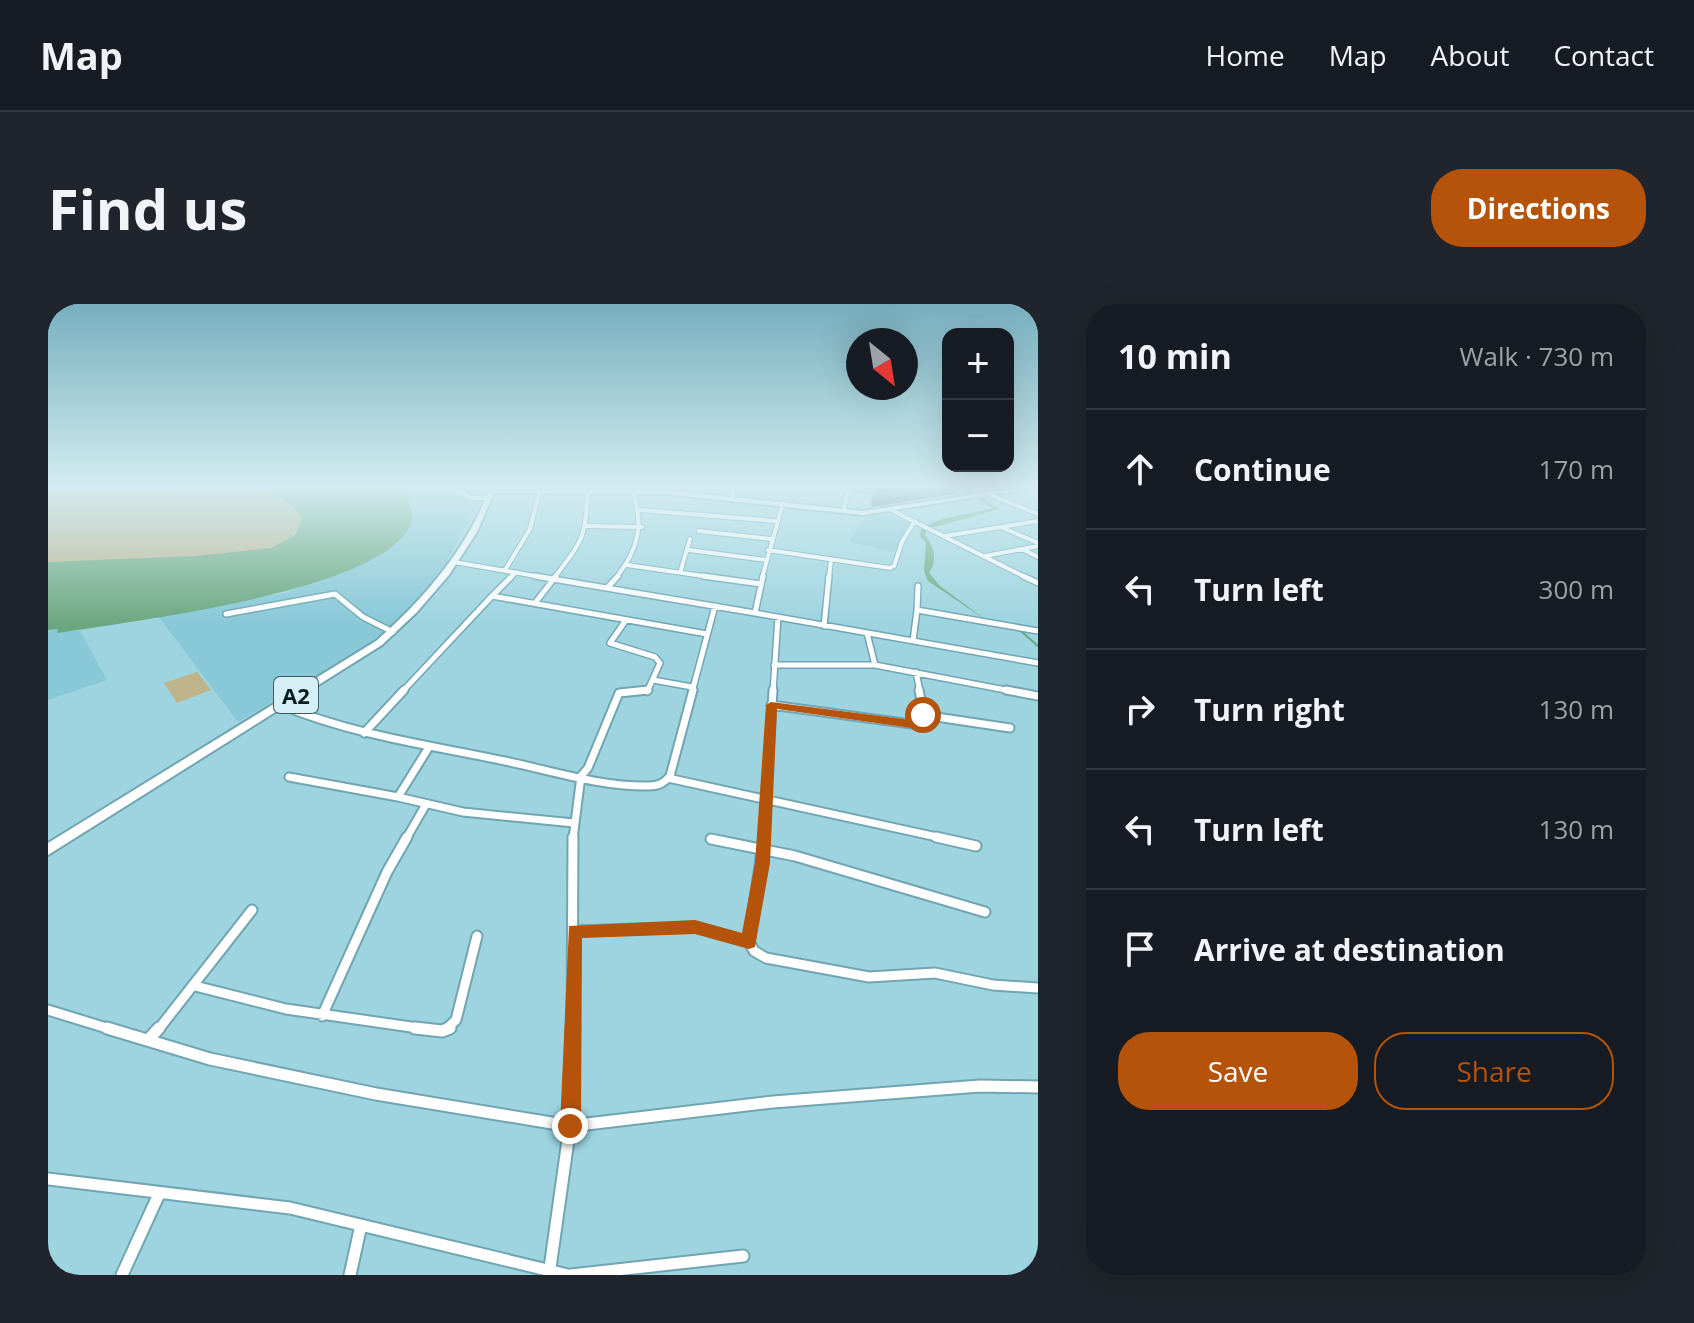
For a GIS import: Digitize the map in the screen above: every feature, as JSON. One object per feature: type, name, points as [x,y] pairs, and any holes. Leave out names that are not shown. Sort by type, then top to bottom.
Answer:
[{"type":"highway","name":"A2","points":[[48,850],[393,632],[454,562],[470,533]]},
{"type":"street","points":[[505,570],[527,533]]},
{"type":"street","points":[[535,603],[584,533]]},
{"type":"street","points":[[608,587],[627,565],[640,533]]},
{"type":"street","points":[[720,533],[771,539]]},
{"type":"street","points":[[755,613],[772,533]]},
{"type":"street","points":[[768,550],[893,567],[909,533]]},
{"type":"street","points":[[939,533],[1038,583]]},
{"type":"street","points":[[944,536],[961,533]]},
{"type":"street","points":[[1014,533],[1038,545]]},
{"type":"street","points":[[680,573],[690,539]]},
{"type":"street","points":[[984,556],[1038,545]]},
{"type":"street","points":[[1021,549],[1038,557]]},
{"type":"street","points":[[689,550],[766,560]]},
{"type":"street","points":[[824,626],[831,559]]},
{"type":"street","points":[[454,562],[1038,663]]},
{"type":"street","points":[[627,565],[761,584]]},
{"type":"street","points":[[364,733],[516,572]]},
{"type":"street","points":[[913,641],[918,586]]},
{"type":"street","points":[[226,614],[335,594],[363,617],[393,632]]},
{"type":"street","points":[[492,596],[707,634]]},
{"type":"street","points":[[668,778],[715,606]]},
{"type":"street","points":[[917,610],[1038,631]]},
{"type":"street","points":[[778,617],[763,849],[749,942],[754,951],[779,962],[869,977],[935,973],[993,985],[1038,988]]},
{"type":"street","points":[[550,1272],[570,1126],[574,931],[572,849],[581,776],[588,768],[619,693],[647,692],[659,660],[610,643],[626,620]]},
{"type":"street","points":[[867,633],[875,665]]},
{"type":"street","points":[[774,665],[875,665],[1038,696]]},
{"type":"street","points":[[771,705],[926,726],[916,672]]},
{"type":"street","points":[[653,680],[692,687]]},
{"type":"street","points":[[281,705],[319,722],[429,747],[638,786],[652,786],[668,778],[976,846]]},
{"type":"street","points":[[923,715],[1010,728]]},
{"type":"street","points":[[398,797],[429,747]]},
{"type":"street","points":[[289,777],[481,816],[574,823]]},
{"type":"street","points":[[322,1016],[387,872],[425,806]]},
{"type":"street","points":[[711,839],[763,849],[985,912]]},
{"type":"street","points":[[149,1039],[195,986],[252,910]]},
{"type":"street","points":[[574,931],[695,927],[749,942]]},
{"type":"street","points":[[195,986],[224,996],[322,1016],[442,1031],[450,1028],[456,1020],[477,936]]},
{"type":"street","points":[[48,1010],[210,1059],[361,1091],[570,1126],[773,1102],[980,1086],[1038,1087]]},
{"type":"street","points":[[48,1179],[290,1208],[569,1275],[743,1256]]},
{"type":"street","points":[[122,1275],[159,1194]]},
{"type":"street","points":[[350,1275],[361,1225]]},
{"type":"shaded area","points":[[48,533],[294,533],[284,542],[266,549],[207,557],[48,562]]},
{"type":"shaded area","points":[[388,533],[462,533],[440,573],[402,617],[361,650],[238,722],[158,616],[285,593],[365,562]]},
{"type":"shaded area","points":[[403,533],[392,547],[355,568],[306,585],[192,612],[57,633],[58,629],[48,630],[48,562],[195,556],[271,548],[295,535]]},
{"type":"shaded area","points":[[855,533],[905,533],[894,552],[849,542]]},
{"type":"shaded area","points":[[926,533],[933,549],[934,559],[929,573],[940,586],[986,620],[928,581],[924,571],[926,543],[920,536]]},
{"type":"shaded area","points":[[59,628],[58,633],[79,629],[107,680],[48,700],[48,630]]},
{"type":"shaded area","points":[[197,672],[211,690],[177,703],[164,683]]},
{"type":"waterway","points":[[1021,631],[1038,646]]},
{"type":"route","points":[[570,1126],[574,931],[695,927],[749,942],[762,863],[771,705],[926,726],[923,715]]}]
